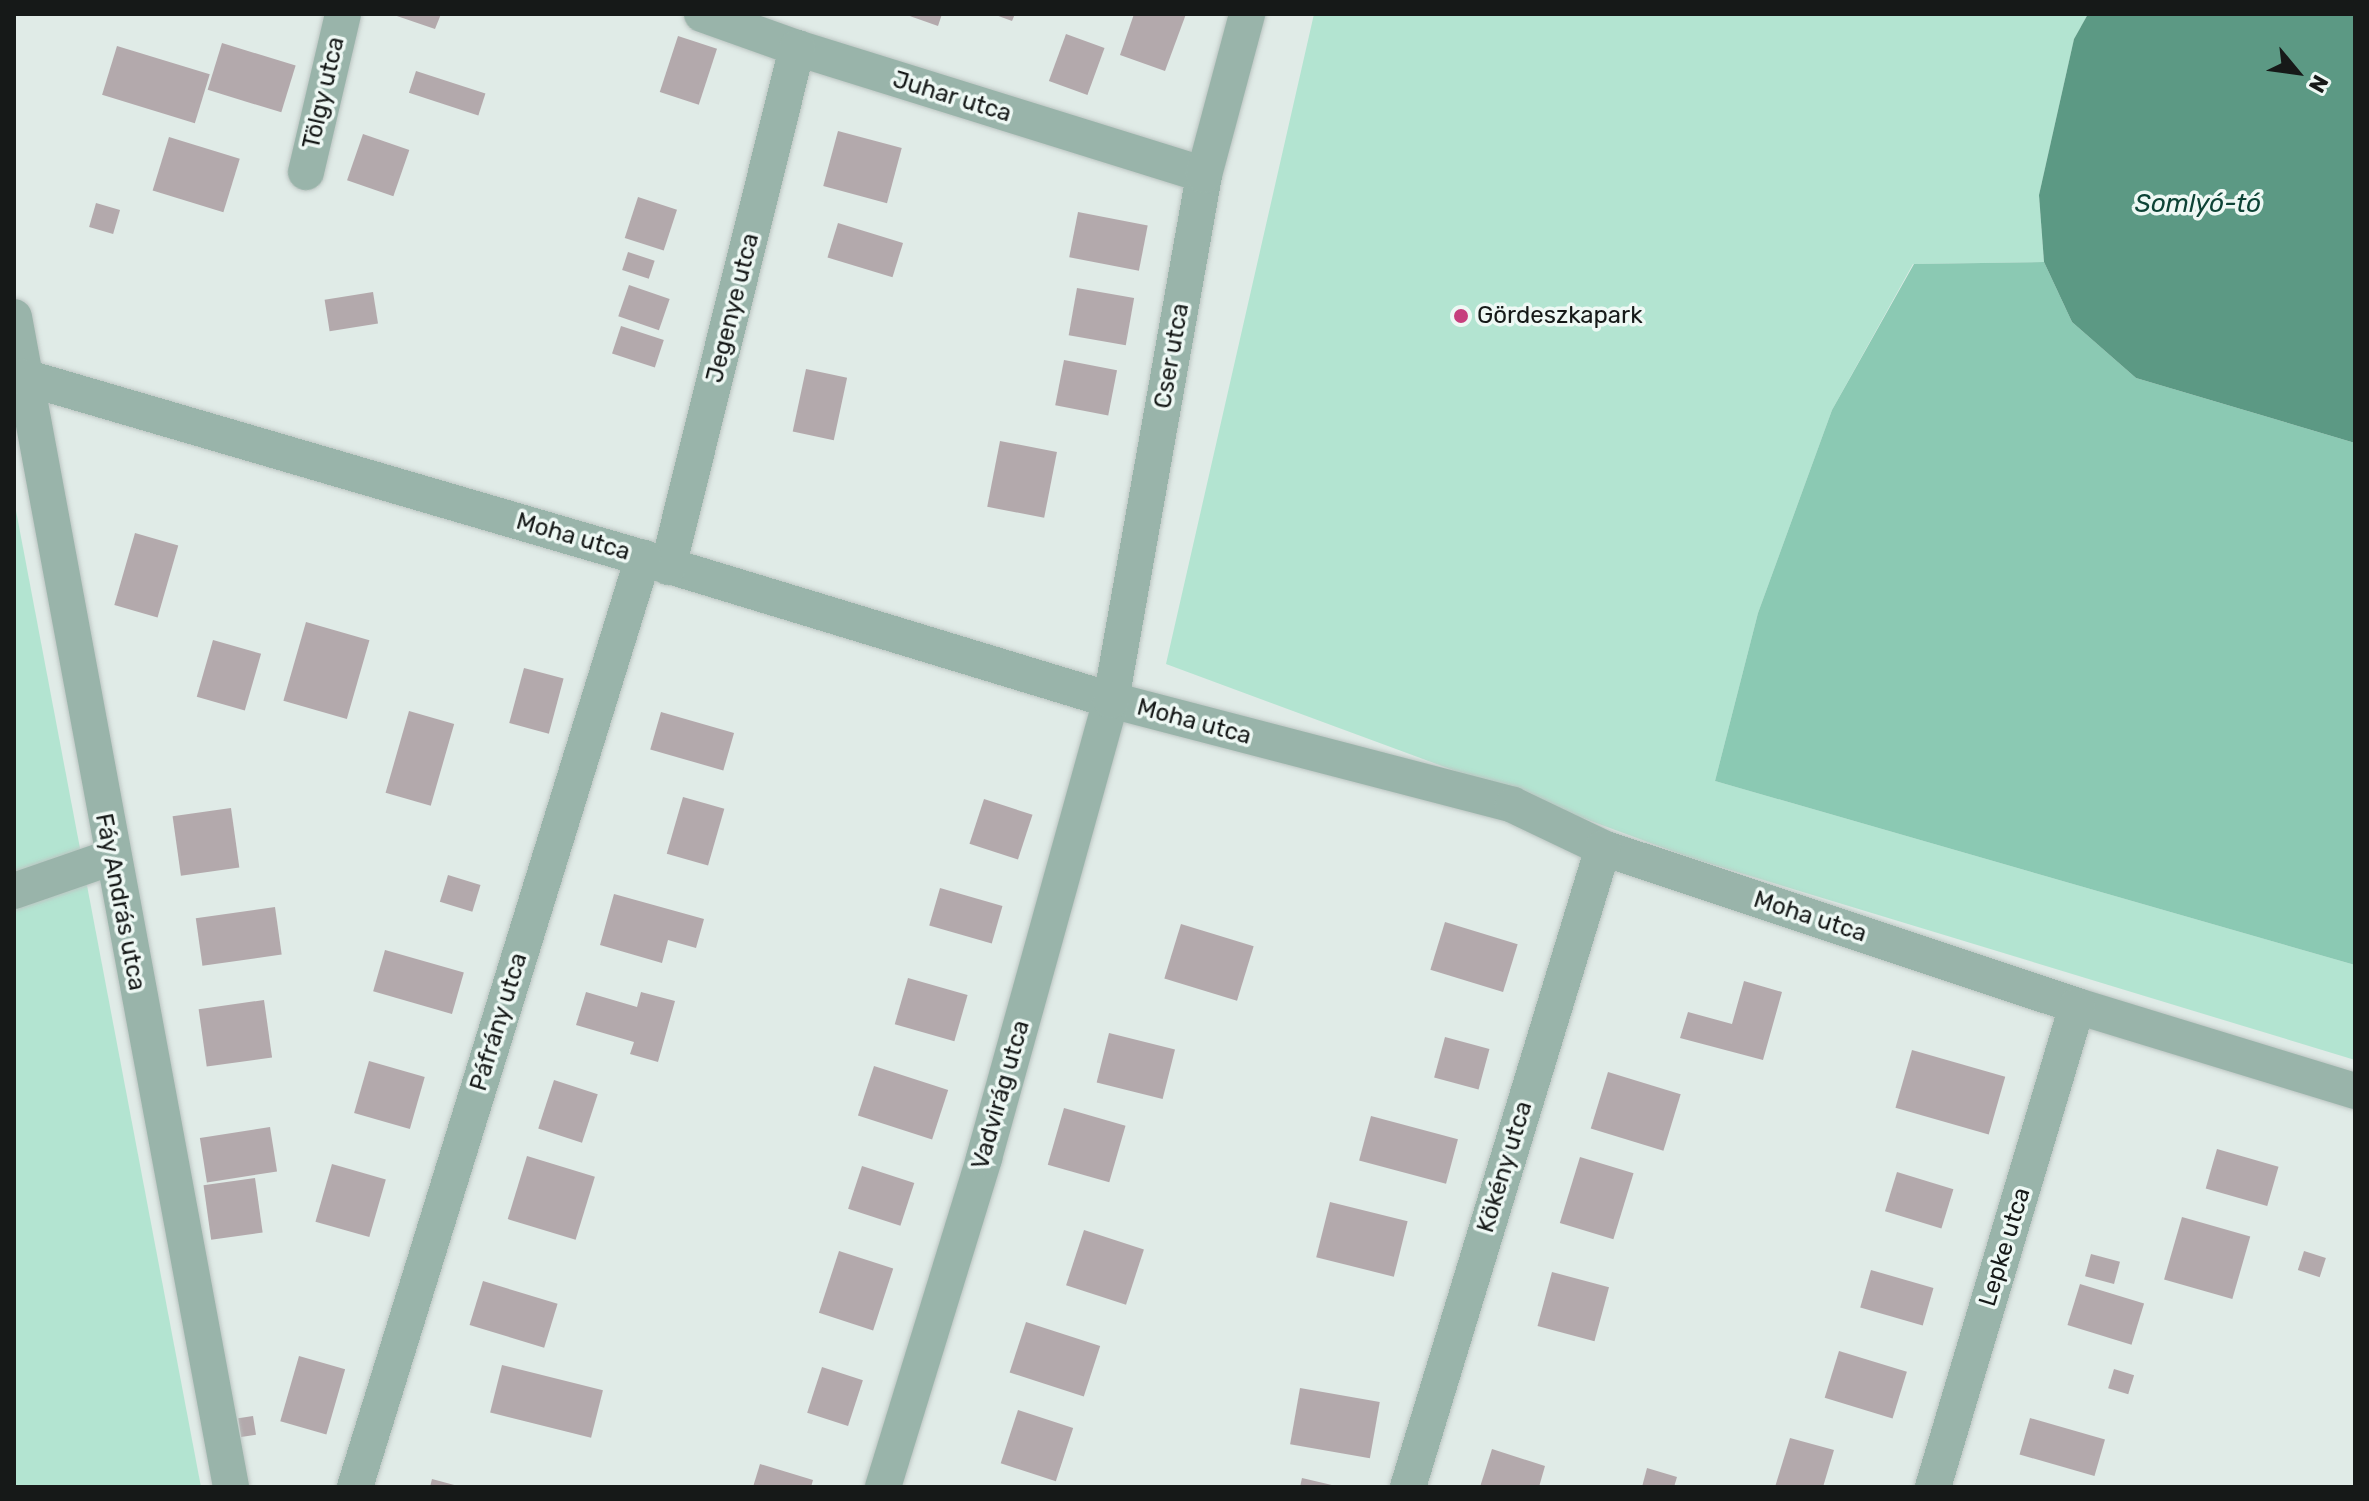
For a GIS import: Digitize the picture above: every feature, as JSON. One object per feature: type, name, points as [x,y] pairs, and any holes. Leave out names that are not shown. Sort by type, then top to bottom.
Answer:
[{"type":"street","name":"Tölgy utca","points":[[306,172],[343,14]]},
{"type":"street","name":"Juhar utca","points":[[702,14],[797,48],[1204,175]]},
{"type":"street","name":"Cser utca","points":[[1111,700],[1204,175],[1247,14]]},
{"type":"street","name":"Jegenye utca","points":[[656,562],[797,48]]},
{"type":"street","name":"Fáy András utca","points":[[14,317],[231,1487]]},
{"type":"street","name":"Moha utca","points":[[24,377],[656,562],[1111,700],[1513,805],[1603,848],[2077,1006],[2355,1091]]},
{"type":"street","name":"Páfrány utca","points":[[355,1487],[656,562]]},
{"type":"street","name":"Vadvirág utca","points":[[883,1487],[984,1158],[1111,700]]},
{"type":"street","name":"Kökény utca","points":[[1408,1487],[1603,848]]},
{"type":"street","points":[[14,891],[112,857]]},
{"type":"street","name":"Lepke utca","points":[[1933,1487],[2077,1006]]},
{"type":"shaded area","points":[[1314,14],[2088,14],[2074,39],[2039,195],[2044,262],[1913,264],[1832,410],[1758,613],[1715,781],[2355,965],[2355,1060],[1691,858],[1166,664]]},
{"type":"shaded area","points":[[2044,262],[2072,322],[2136,378],[2355,443],[2355,965],[1715,781],[1758,613],[1832,410],[1914,264]]},
{"type":"shaded area","points":[[14,500],[201,1487],[14,1487]]},
{"type":"water","name":"Somlyó-tó","points":[[2088,14],[2355,14],[2355,443],[2136,378],[2072,322],[2044,262],[2039,195],[2074,39]]},
{"type":"building","points":[[391,14],[441,14],[435,29]]},
{"type":"building","points":[[904,14],[942,14],[938,26]]},
{"type":"building","points":[[993,14],[1015,14],[1012,21]]},
{"type":"building","points":[[1134,14],[1186,14],[1165,71],[1120,55]]},
{"type":"building","points":[[1066,34],[1105,48],[1087,95],[1049,81]]},
{"type":"building","points":[[678,36],[717,49],[699,105],[660,92]]},
{"type":"building","points":[[222,43],[296,66],[281,112],[208,90]]},
{"type":"building","points":[[117,46],[210,74],[195,123],[102,95]]},
{"type":"building","points":[[416,71],[485,94],[478,115],[409,93]]},
{"type":"building","points":[[838,131],[902,148],[887,203],[823,186]]},
{"type":"building","points":[[363,134],[409,150],[393,196],[347,180]]},
{"type":"building","points":[[169,137],[240,159],[223,212],[153,191]]},
{"type":"building","points":[[638,197],[677,210],[664,251],[625,238]]},
{"type":"building","points":[[96,203],[120,210],[113,234],[89,227]]},
{"type":"building","points":[[1078,212],[1148,226],[1139,271],[1069,257]]},
{"type":"building","points":[[838,223],[903,243],[893,277],[827,257]]},
{"type":"building","points":[[628,252],[655,261],[649,279],[622,270]]},
{"type":"building","points":[[629,285],[670,299],[659,330],[618,316]]},
{"type":"building","points":[[1077,288],[1134,298],[1126,345],[1069,335]]},
{"type":"building","points":[[373,292],[378,324],[330,331],[325,300]]},
{"type":"building","points":[[621,326],[664,340],[655,367],[612,354]]},
{"type":"building","points":[[1064,360],[1117,370],[1108,415],[1055,405]]},
{"type":"building","points":[[806,369],[847,378],[834,440],[793,432]]},
{"type":"building","points":[[1000,441],[1057,452],[1044,518],[987,507]]},
{"type":"building","points":[[135,533],[178,545],[158,617],[114,605]]},
{"type":"building","points":[[306,622],[369,640],[347,719],[283,701]]},
{"type":"building","points":[[213,640],[261,654],[245,710],[197,697]]},
{"type":"building","points":[[524,668],[564,679],[549,734],[509,723]]},
{"type":"building","points":[[409,711],[454,724],[431,806],[386,793]]},
{"type":"building","points":[[661,712],[734,733],[723,770],[650,749]]},
{"type":"building","points":[[683,797],[724,809],[708,866],[667,854]]},
{"type":"building","points":[[984,799],[1033,815],[1018,859],[969,844]]},
{"type":"building","points":[[231,808],[239,867],[181,876],[173,816]]},
{"type":"building","points":[[448,875],[481,885],[472,912],[440,902]]},
{"type":"building","points":[[940,888],[1002,906],[992,943],[929,925]]},
{"type":"building","points":[[614,894],[704,919],[696,948],[668,940],[662,963],[600,945]]},
{"type":"building","points":[[275,907],[282,955],[202,966],[196,918]]},
{"type":"building","points":[[1445,922],[1518,944],[1503,992],[1430,970]]},
{"type":"building","points":[[1181,924],[1254,946],[1237,1001],[1164,979]]},
{"type":"building","points":[[385,950],[464,973],[452,1014],[373,991]]},
{"type":"building","points":[[908,978],[968,995],[954,1041],[895,1024]]},
{"type":"building","points":[[1744,981],[1782,992],[1763,1060],[1680,1038],[1688,1012],[1732,1024]]},
{"type":"building","points":[[586,992],[637,1007],[641,992],[675,1001],[658,1062],[630,1054],[634,1042],[576,1025]]},
{"type":"building","points":[[264,1000],[272,1057],[207,1067],[199,1009]]},
{"type":"building","points":[[1109,1033],[1175,1049],[1163,1099],[1097,1082]]},
{"type":"building","points":[[1445,1037],[1489,1049],[1479,1089],[1434,1078]]},
{"type":"building","points":[[1912,1050],[2005,1077],[1989,1134],[1895,1108]]},
{"type":"building","points":[[369,1061],[425,1077],[410,1129],[354,1113]]},
{"type":"building","points":[[874,1066],[948,1090],[932,1140],[858,1115]]},
{"type":"building","points":[[1608,1072],[1681,1094],[1663,1151],[1591,1128]]},
{"type":"building","points":[[554,1080],[598,1094],[582,1143],[538,1129]]},
{"type":"building","points":[[1064,1108],[1126,1126],[1109,1182],[1048,1165]]},
{"type":"building","points":[[1371,1116],[1458,1139],[1446,1184],[1359,1160]]},
{"type":"building","points":[[270,1127],[277,1171],[207,1183],[200,1138]]},
{"type":"building","points":[[2217,1149],[2279,1167],[2267,1206],[2206,1188]]},
{"type":"building","points":[[527,1156],[595,1177],[576,1240],[508,1219]]},
{"type":"building","points":[[1580,1157],[1634,1173],[1613,1239],[1560,1223]]},
{"type":"building","points":[[332,1164],[386,1179],[369,1237],[315,1222]]},
{"type":"building","points":[[862,1166],[914,1183],[900,1226],[848,1209]]},
{"type":"building","points":[[1897,1172],[1953,1189],[1941,1228],[1885,1211]]},
{"type":"building","points":[[255,1178],[263,1232],[211,1240],[204,1185]]},
{"type":"building","points":[[1330,1202],[1408,1221],[1394,1277],[1316,1257]]},
{"type":"building","points":[[2182,1217],[2250,1237],[2232,1299],[2164,1279]]},
{"type":"building","points":[[1084,1230],[1144,1249],[1126,1305],[1066,1285]]},
{"type":"building","points":[[839,1251],[893,1269],[873,1330],[819,1313]]},
{"type":"building","points":[[2304,1251],[2326,1258],[2320,1277],[2298,1270]]},
{"type":"building","points":[[2091,1254],[2120,1262],[2114,1284],[2085,1276]]},
{"type":"building","points":[[1871,1270],[1933,1288],[1923,1325],[1860,1307]]},
{"type":"building","points":[[1552,1272],[1609,1287],[1594,1341],[1538,1326]]},
{"type":"building","points":[[483,1281],[558,1304],[544,1348],[470,1325]]},
{"type":"building","points":[[2080,1284],[2144,1304],[2132,1345],[2067,1325]]},
{"type":"building","points":[[1026,1322],[1100,1346],[1084,1397],[1010,1372]]},
{"type":"building","points":[[1839,1351],[1907,1372],[1893,1419],[1825,1398]]},
{"type":"building","points":[[299,1356],[345,1369],[326,1435],[280,1421]]},
{"type":"building","points":[[502,1365],[603,1390],[591,1438],[490,1413]]},
{"type":"building","points":[[822,1367],[863,1380],[848,1426],[807,1413]]},
{"type":"building","points":[[2114,1369],[2134,1375],[2128,1394],[2108,1388]]},
{"type":"building","points":[[1300,1388],[1380,1402],[1370,1458],[1290,1444]]},
{"type":"building","points":[[1018,1410],[1073,1428],[1056,1481],[1001,1463]]},
{"type":"building","points":[[253,1416],[256,1435],[241,1437],[238,1418]]},
{"type":"building","points":[[2030,1418],[2105,1439],[2095,1476],[2020,1455]]},
{"type":"building","points":[[1790,1438],[1834,1450],[1823,1487],[1775,1487]]},
{"type":"building","points":[[1492,1449],[1545,1466],[1539,1487],[1480,1487]]},
{"type":"building","points":[[760,1464],[813,1480],[811,1487],[753,1487]]},
{"type":"building","points":[[1647,1468],[1677,1477],[1674,1487],[1642,1487]]},
{"type":"building","points":[[1302,1478],[1336,1486],[1336,1487],[1300,1487]]},
{"type":"building","points":[[432,1479],[458,1486],[458,1487],[430,1487]]},
{"type":"place","name":"Gördeszkapark","points":[[1461,316]]}]
